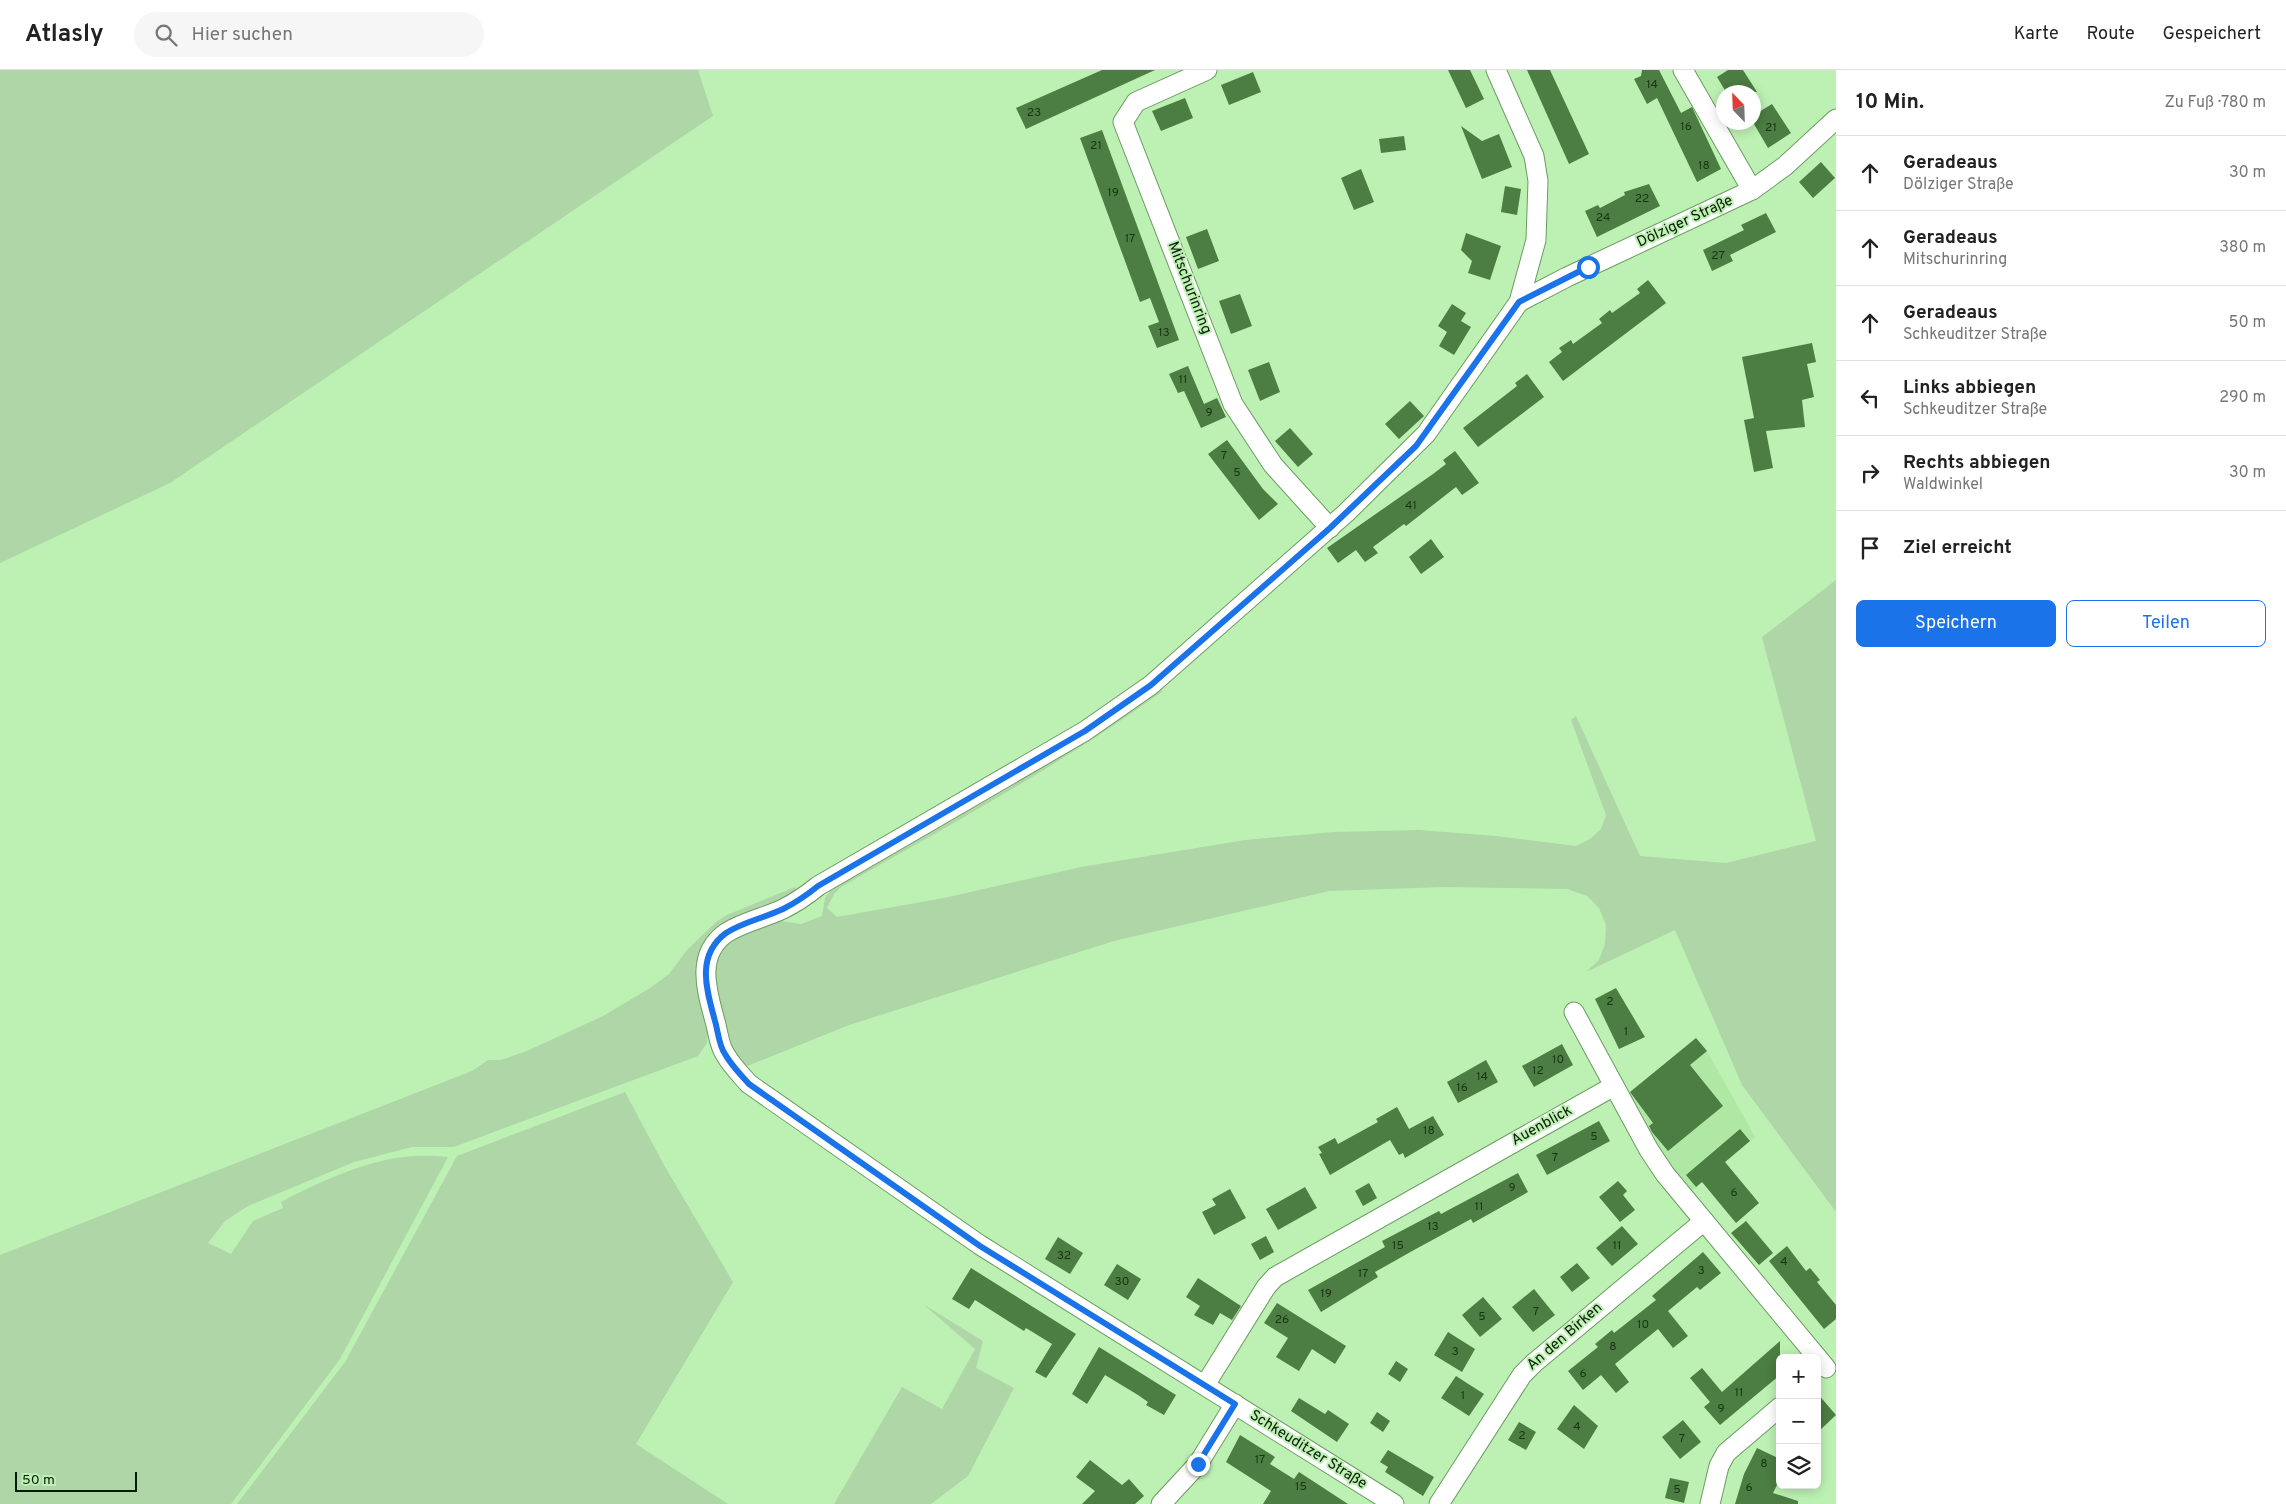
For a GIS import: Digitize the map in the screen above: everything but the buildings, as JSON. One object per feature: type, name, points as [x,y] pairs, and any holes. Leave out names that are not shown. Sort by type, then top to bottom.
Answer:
[{"type":"street","name":"Mitschurinring","points":[[1208,70],[1136,102],[1122,122],[1233,404],[1273,465],[1330,528]]},
{"type":"street","points":[[1330,528],[1426,434],[1519,302],[1536,240],[1538,181],[1534,156],[1525,132],[1496,70]]},
{"type":"street","points":[[1684,70],[1752,190]]},
{"type":"street","name":"Dölziger Straße","points":[[1519,302],[1752,190],[1785,166],[1836,119]]},
{"type":"street","name":"Schkeuditzer Straße","points":[[1330,528],[1151,685],[1117,710],[1085,731],[818,886],[782,909],[740,925],[726,933],[718,940],[709,954],[705,966],[706,986],[724,1053],[749,1084],[980,1246],[1394,1504]]},
{"type":"street","points":[[1574,1012],[1665,1174],[1826,1368]]},
{"type":"street","name":"Auenblick","points":[[1205,1385],[1266,1287],[1275,1277],[1614,1086]]},
{"type":"street","name":"An den Birken","points":[[1439,1504],[1522,1375],[1534,1362],[1704,1221]]},
{"type":"street","points":[[1161,1504],[1198,1464],[1235,1404]]},
{"type":"street","points":[[1710,1504],[1719,1466],[1726,1453],[1776,1410]]},
{"type":"shaded area","points":[[0,70],[698,70],[713,116],[170,483],[0,563]]},
{"type":"shaded area","points":[[1836,580],[1836,1212],[1742,1085],[1675,930],[1586,972],[1599,960],[1605,944],[1606,925],[1599,908],[1587,896],[1567,889],[1444,887],[1329,891],[1114,941],[849,1025],[745,1067],[726,1037],[713,984],[717,953],[722,943],[774,920],[801,924],[822,916],[825,898],[831,890],[1084,738],[1155,689],[1163,691],[1085,744],[1005,794],[841,887],[834,894],[827,908],[837,917],[944,898],[1081,867],[1245,840],[1334,832],[1419,830],[1496,836],[1576,846],[1590,839],[1601,829],[1606,815],[1571,720],[1576,716],[1640,856],[1726,863],[1816,841],[1762,637]]},
{"type":"shaded area","points":[[795,887],[798,893],[715,936],[707,1043],[698,1056],[454,1147],[412,1147],[354,1162],[248,1206],[225,1221],[208,1243],[231,1254],[253,1221],[283,1208],[281,1202],[309,1188],[358,1168],[390,1159],[416,1156],[448,1157],[340,1359],[231,1504],[0,1504],[0,1255],[472,1071],[488,1060],[501,1060],[527,1051],[603,1016],[650,988],[669,974],[687,950],[716,922],[727,915]]},
{"type":"shaded area","points":[[1696,1038],[1707,1051],[1755,1137],[1692,1191],[1663,1157],[1626,1096]]},
{"type":"shaded area","points":[[625,1092],[664,1165],[733,1282],[636,1444],[728,1504],[237,1504],[345,1362],[457,1156]]},
{"type":"shaded area","points":[[923,1304],[983,1341],[976,1368],[1014,1388],[968,1476],[931,1504],[834,1504],[902,1387],[942,1409],[975,1349]]},
{"type":"route","points":[[1198,1464],[1235,1404],[980,1246],[749,1084],[724,1053],[706,986],[705,966],[709,954],[718,940],[726,933],[740,925],[782,909],[806,896],[818,886],[1085,731],[1151,685],[1330,528],[1416,446],[1519,302],[1588,267]]}]
